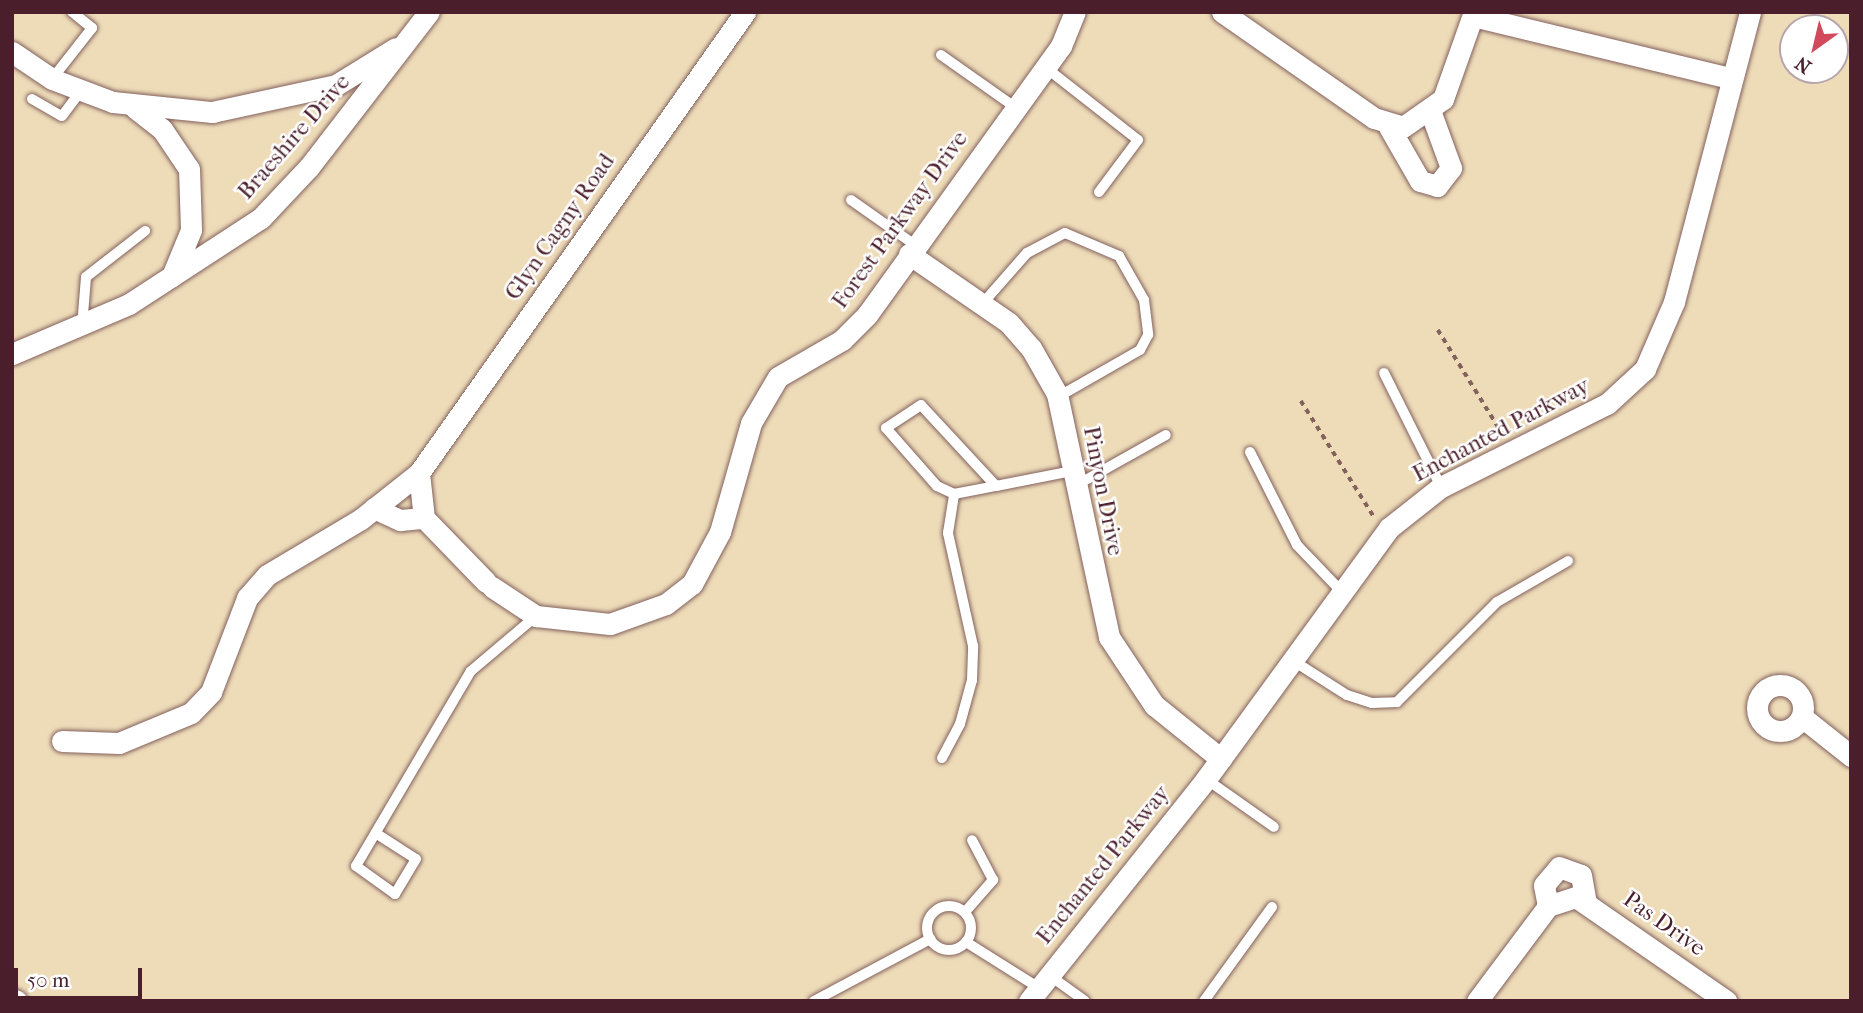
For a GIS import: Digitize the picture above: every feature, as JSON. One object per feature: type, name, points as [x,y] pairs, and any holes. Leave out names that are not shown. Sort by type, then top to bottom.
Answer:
[{"type":"street","name":"Braeshire Drive","points":[[12,354],[82,327],[169,281],[285,194],[429,12]]},
{"type":"street","name":"Glyn Cagny Road","points":[[62,741],[119,743],[191,713],[211,692],[247,598],[267,575],[374,508],[419,473],[745,12]]},
{"type":"street","name":"Forest Parkway Drive","points":[[424,518],[489,584],[536,615],[610,624],[666,604],[692,584],[720,532],[751,423],[778,377],[842,340],[1016,108],[1045,67],[1075,12]]},
{"type":"street","points":[[1222,12],[1389,127],[1420,181],[1437,186],[1451,168],[1432,113]]},
{"type":"street","name":"Enchanted Parkway","points":[[1039,988],[1206,779],[1340,590],[1389,528],[1441,487],[1515,454],[1607,404],[1645,369],[1674,302],[1729,78],[1750,12]]},
{"type":"street","points":[[1389,127],[1403,127],[1432,113],[1474,14],[1729,78]]},
{"type":"street","name":"Braeshire Drive","points":[[135,108],[212,112],[303,94],[336,85],[411,38]]},
{"type":"street","points":[[12,52],[52,79],[135,108],[162,129],[189,169],[191,230],[169,281]]},
{"type":"street","name":"Pinyon Drive","points":[[912,250],[983,303],[1031,348],[1058,397],[1109,637],[1154,705],[1221,759]]},
{"type":"street","points":[[374,508],[400,520],[424,518],[419,473]]},
{"type":"street","points":[[1802,718],[1848,748]]},
{"type":"street","name":"Pas Drive","points":[[1477,1001],[1567,902],[1726,1001]]},
{"type":"street","points":[[12,999],[18,1001]]},
{"type":"lane","points":[[52,79],[92,28],[72,12]]},
{"type":"lane","points":[[941,55],[1016,108]]},
{"type":"lane","points":[[1045,67],[1138,140],[1099,192]]},
{"type":"lane","points":[[32,99],[62,116],[82,91]]},
{"type":"lane","points":[[851,200],[912,250]]},
{"type":"lane","points":[[82,327],[86,277],[145,231]]},
{"type":"lane","points":[[983,303],[1027,253],[1065,233],[1119,256],[1144,300],[1148,335],[1140,350],[1058,397]]},
{"type":"lane","points":[[1384,373],[1441,487]]},
{"type":"lane","points":[[996,486],[921,405],[886,428],[937,486],[954,494],[996,486],[1074,478],[1166,435]]},
{"type":"lane","points":[[1250,452],[1297,545],[1340,590]]},
{"type":"lane","points":[[942,758],[960,724],[972,680],[973,646],[948,533],[954,494]]},
{"type":"lane","points":[[1292,660],[1347,695],[1372,703],[1397,702],[1497,602],[1568,561]]},
{"type":"lane","points":[[377,834],[416,859],[394,894],[355,870],[471,671],[536,615]]},
{"type":"lane","points":[[1206,779],[1273,827]]},
{"type":"lane","points":[[965,912],[993,880],[972,840]]},
{"type":"lane","points":[[953,906],[965,912],[971,925],[966,942],[945,950],[930,939],[927,924],[934,912],[953,906]]},
{"type":"lane","points":[[1205,1001],[1272,907]]},
{"type":"lane","points":[[814,1001],[930,939]]},
{"type":"lane","points":[[966,942],[1039,988],[1085,1001]]},
{"type":"path","points":[[1438,330],[1515,454]]},
{"type":"path","points":[[1301,401],[1364,509],[1389,528]]}]
